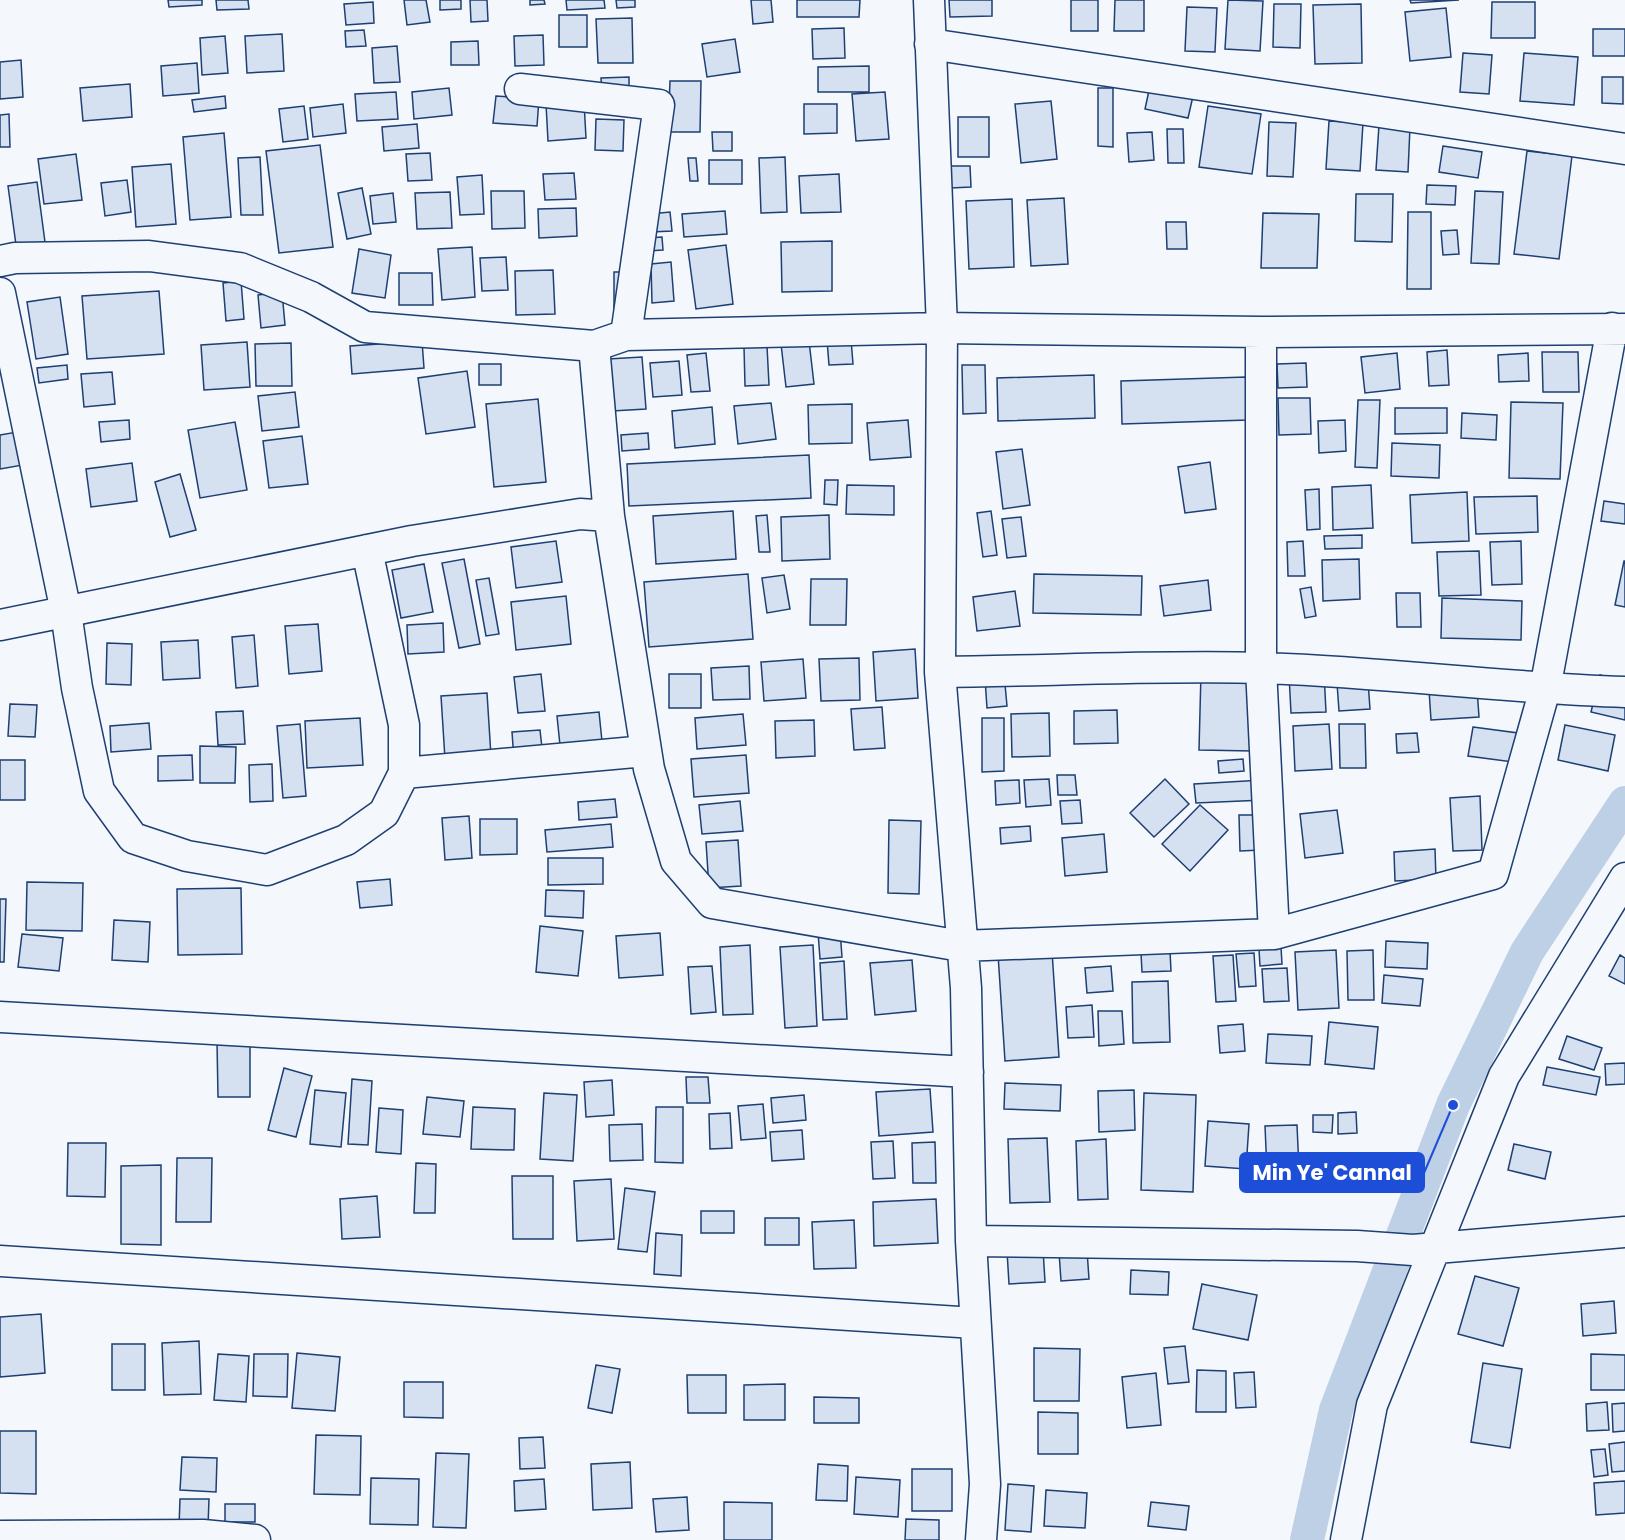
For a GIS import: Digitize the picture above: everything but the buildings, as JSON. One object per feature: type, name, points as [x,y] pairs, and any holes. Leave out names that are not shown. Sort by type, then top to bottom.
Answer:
[{"type":"street","points":[[929,0],[942,328],[940,672],[966,988],[971,1241],[985,1484],[981,1540]]},
{"type":"street","points":[[930,44],[1625,149]]},
{"type":"street","points":[[520,89],[659,105],[626,335]]},
{"type":"street","points":[[0,261],[15,258],[149,256],[240,268],[311,297],[365,327],[594,346],[626,335],[942,328],[1261,332],[1619,329],[1545,689],[1493,874],[1274,933],[961,946],[712,903],[676,861],[649,770],[609,516],[594,346]]},
{"type":"street","points":[[0,293],[66,612],[77,688],[99,791],[133,838],[187,856],[267,870],[346,840],[384,813],[404,774],[404,725],[367,550]]},
{"type":"street","points":[[1261,332],[1261,668],[1274,933]]},
{"type":"street","points":[[0,625],[367,550],[580,514],[609,516]]},
{"type":"street","points":[[940,672],[1261,668],[1383,674],[1545,689],[1625,692]]},
{"type":"street","points":[[404,774],[646,751]]},
{"type":"street","points":[[1346,1540],[1372,1406],[1424,1249],[1504,1076],[1625,878]]},
{"type":"street","points":[[0,1017],[968,1072]]},
{"type":"street","points":[[971,1241],[1357,1246],[1424,1249],[1625,1232]]},
{"type":"street","points":[[0,1262],[975,1323]]},
{"type":"street","points":[[0,1536],[203,1535],[255,1540]]},
{"type":"waterway","points":[[1307,1540],[1336,1410],[1453,1105],[1527,952],[1625,803]]},
{"type":"place","name":"Min Ye' Cannal","points":[[1453,1105]]}]
